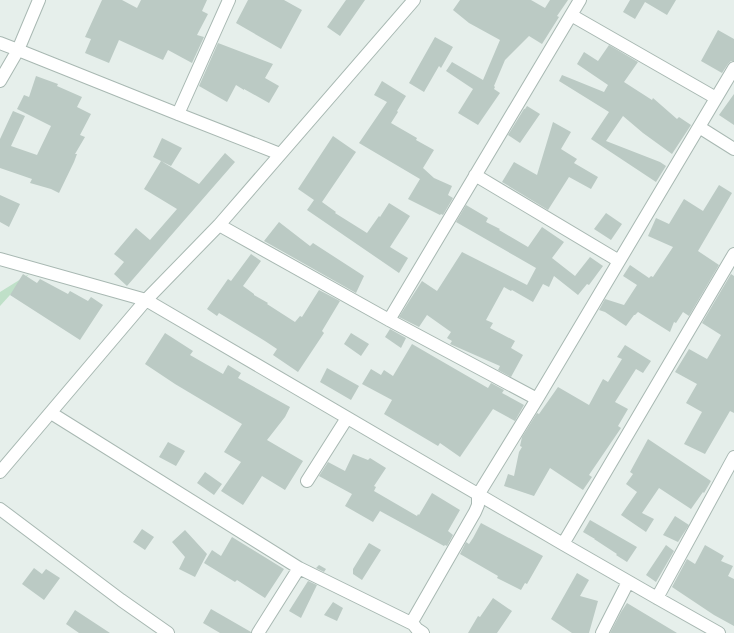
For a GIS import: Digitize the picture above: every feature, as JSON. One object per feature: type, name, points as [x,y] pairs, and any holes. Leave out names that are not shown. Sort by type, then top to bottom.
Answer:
[{"type":"street","points":[[0,81],[18,50],[39,0]]},
{"type":"street","points":[[178,114],[229,0]]},
{"type":"street","points":[[0,472],[146,300],[219,225],[414,0]]},
{"type":"street","points":[[389,320],[580,0]]},
{"type":"street","points":[[572,15],[716,98]]},
{"type":"street","points":[[0,44],[280,154]]},
{"type":"street","points":[[413,624],[475,512],[478,505],[478,495],[537,399],[734,68]]},
{"type":"street","points":[[699,127],[734,149]]},
{"type":"street","points":[[476,175],[619,261]]},
{"type":"street","points":[[219,225],[389,320],[537,399]]},
{"type":"street","points":[[563,544],[734,254]]},
{"type":"street","points":[[0,259],[146,300],[478,495],[719,633]]},
{"type":"street","points":[[51,412],[299,568],[413,624],[423,633]]},
{"type":"street","points":[[307,481],[347,418]]},
{"type":"street","points":[[657,598],[734,457]]},
{"type":"street","points":[[0,509],[121,600],[168,633]]},
{"type":"street","points":[[258,633],[299,568]]},
{"type":"street","points":[[602,633],[628,582]]},
{"type":"green space","points":[[29,274],[0,306],[0,292]]},
{"type":"building","points":[[102,0],[122,0],[137,8],[141,0],[207,0],[202,11],[208,14],[197,35],[204,37],[192,63],[168,50],[163,60],[119,40],[109,63],[85,53],[91,39],[85,37]]},
{"type":"building","points":[[248,0],[284,0],[302,10],[281,49],[236,23]]},
{"type":"building","points":[[346,0],[365,0],[340,36],[327,27]]},
{"type":"building","points":[[460,0],[531,0],[545,8],[550,0],[568,0],[557,16],[559,17],[542,44],[529,36],[505,60],[494,86],[494,89],[500,93],[478,125],[458,113],[473,89],[446,71],[452,62],[483,80],[500,40],[469,23],[453,10]]},
{"type":"building","points":[[630,0],[676,0],[667,15],[645,2],[635,19],[623,12]]},
{"type":"building","points":[[718,30],[734,39],[734,61],[731,61],[728,64],[722,73],[701,61]]},
{"type":"building","points":[[435,37],[453,47],[441,68],[439,66],[424,92],[409,83]]},
{"type":"building","points":[[218,43],[273,64],[265,78],[279,86],[269,103],[236,85],[227,102],[199,86]]},
{"type":"building","points":[[609,45],[638,62],[624,82],[652,100],[653,98],[677,119],[679,117],[691,125],[672,154],[623,116],[606,141],[660,162],[666,166],[656,182],[591,139],[609,112],[559,81],[562,75],[604,92],[608,85],[577,64],[584,52],[598,61]]},
{"type":"building","points":[[36,76],[58,84],[57,86],[82,97],[77,107],[91,114],[80,135],[85,137],[75,154],[77,154],[74,162],[59,193],[30,183],[32,179],[0,168],[0,139],[13,111],[25,116],[11,146],[37,155],[51,126],[17,109],[24,95],[29,97]]},
{"type":"building","points":[[382,81],[406,96],[391,123],[434,150],[423,168],[434,178],[452,186],[448,195],[453,198],[443,215],[440,215],[408,199],[420,179],[359,143],[387,102],[374,95]]},
{"type":"building","points":[[734,94],[734,125],[719,115]]},
{"type":"building","points":[[527,106],[540,114],[520,143],[508,135]]},
{"type":"building","points":[[553,122],[571,132],[561,149],[577,159],[574,163],[598,177],[591,189],[569,177],[548,210],[502,182],[514,162],[537,175]]},
{"type":"building","points":[[333,136],[356,152],[322,202],[336,212],[335,213],[367,233],[389,203],[410,216],[390,247],[408,258],[399,273],[307,210],[314,200],[298,189]]},
{"type":"building","points":[[162,138],[182,148],[171,166],[153,157]]},
{"type":"building","points":[[225,153],[235,162],[127,286],[114,274],[124,262],[114,254],[136,228],[150,240],[177,209],[144,189],[161,161],[199,184]]},
{"type":"building","points":[[719,185],[732,193],[698,251],[719,265],[689,316],[683,312],[676,323],[674,322],[670,332],[638,312],[626,326],[605,312],[599,310],[605,299],[624,305],[637,285],[623,276],[630,265],[649,278],[651,276],[653,277],[673,247],[648,236],[656,218],[669,224],[684,199],[703,211]]},
{"type":"building","points":[[0,195],[20,204],[9,227],[0,222]]},
{"type":"building","points":[[466,205],[488,218],[486,222],[528,247],[542,227],[564,242],[552,258],[575,276],[590,257],[603,266],[589,285],[587,284],[578,295],[554,276],[549,287],[543,284],[533,302],[504,287],[486,320],[493,323],[490,328],[515,341],[511,348],[523,355],[511,377],[498,370],[500,366],[450,344],[452,341],[447,338],[451,332],[427,315],[419,327],[399,317],[422,281],[437,291],[462,252],[527,285],[536,268],[456,222]]},
{"type":"building","points":[[606,213],[622,224],[611,240],[594,229]]},
{"type":"building","points":[[279,222],[310,246],[313,243],[364,276],[356,293],[264,241]]},
{"type":"building","points":[[251,254],[261,261],[243,286],[295,322],[300,316],[302,317],[319,290],[340,301],[322,331],[324,333],[298,372],[273,355],[277,349],[219,313],[217,316],[207,309],[228,279],[231,281]]},
{"type":"building","points":[[23,274],[37,283],[40,279],[68,294],[70,291],[88,301],[91,297],[103,305],[80,340],[10,295]]},
{"type":"building","points":[[731,274],[734,276],[734,413],[730,411],[705,454],[684,444],[702,412],[686,403],[697,384],[675,372],[689,349],[707,359],[721,335],[702,323]]},
{"type":"building","points":[[390,329],[406,338],[401,348],[385,337]]},
{"type":"building","points":[[165,333],[193,351],[190,355],[223,374],[228,365],[241,373],[238,378],[290,407],[285,417],[267,440],[303,461],[285,490],[262,476],[243,505],[221,491],[241,462],[224,452],[242,424],[175,384],[145,364]]},
{"type":"building","points":[[351,333],[369,344],[361,356],[344,344]]},
{"type":"building","points":[[412,344],[488,388],[491,383],[504,390],[502,393],[524,405],[515,421],[493,409],[460,457],[440,443],[438,446],[384,414],[392,400],[362,384],[371,369],[381,375],[384,370],[393,376]]},
{"type":"building","points":[[625,345],[651,361],[643,373],[636,369],[615,402],[628,409],[618,426],[621,428],[589,475],[592,477],[583,490],[550,468],[534,496],[504,486],[508,474],[514,476],[519,452],[522,447],[520,446],[522,437],[537,413],[539,414],[558,387],[589,405],[603,379],[608,382],[622,359],[617,357]]},
{"type":"building","points":[[327,368],[359,386],[351,400],[320,382]]},
{"type":"building","points":[[648,439],[711,481],[704,493],[703,492],[691,509],[659,488],[642,513],[654,519],[646,532],[621,515],[637,492],[626,484],[633,474],[630,472]]},
{"type":"building","points":[[168,442],[185,451],[176,466],[159,457]]},
{"type":"building","points":[[353,454],[368,460],[370,458],[386,468],[374,486],[376,487],[374,491],[417,516],[432,493],[460,510],[448,531],[453,535],[447,546],[444,546],[380,511],[373,522],[345,506],[352,494],[319,476],[328,462],[345,471]]},
{"type":"building","points":[[205,472],[222,484],[214,495],[197,483]]},
{"type":"building","points":[[675,516],[689,525],[678,542],[663,535]]},
{"type":"building","points":[[590,520],[637,547],[627,562],[583,532]]},
{"type":"building","points":[[481,523],[543,556],[527,584],[525,583],[521,590],[497,578],[498,576],[460,554],[466,542],[469,544]]},
{"type":"building","points":[[142,529],[154,537],[145,550],[133,542]]},
{"type":"building","points":[[185,530],[207,554],[195,577],[179,569],[185,557],[172,542]]},
{"type":"building","points":[[232,537],[284,569],[265,598],[237,580],[235,582],[204,563],[212,550],[221,556]]},
{"type":"building","points":[[369,543],[381,550],[362,580],[353,574],[353,569]]},
{"type":"building","points":[[666,545],[674,551],[656,582],[646,575]]},
{"type":"building","points":[[705,545],[724,556],[721,561],[733,566],[728,576],[734,579],[734,626],[714,615],[672,587],[687,559],[695,564]]},
{"type":"building","points":[[319,565],[326,569],[324,572],[316,568]]},
{"type":"building","points":[[34,568],[42,574],[46,569],[60,578],[44,600],[22,584]]},
{"type":"building","points":[[577,573],[589,580],[580,596],[598,601],[589,633],[572,633],[551,619]]},
{"type":"building","points":[[308,581],[317,585],[301,618],[289,611]]},
{"type":"building","points":[[493,598],[512,611],[497,633],[468,633],[478,616],[480,617]]},
{"type":"building","points":[[333,602],[343,608],[337,621],[324,615]]},
{"type":"building","points":[[627,603],[677,633],[610,633]]},
{"type":"building","points":[[211,609],[251,633],[220,633],[203,623]]},
{"type":"building","points":[[75,610],[110,633],[79,633],[66,624]]}]
